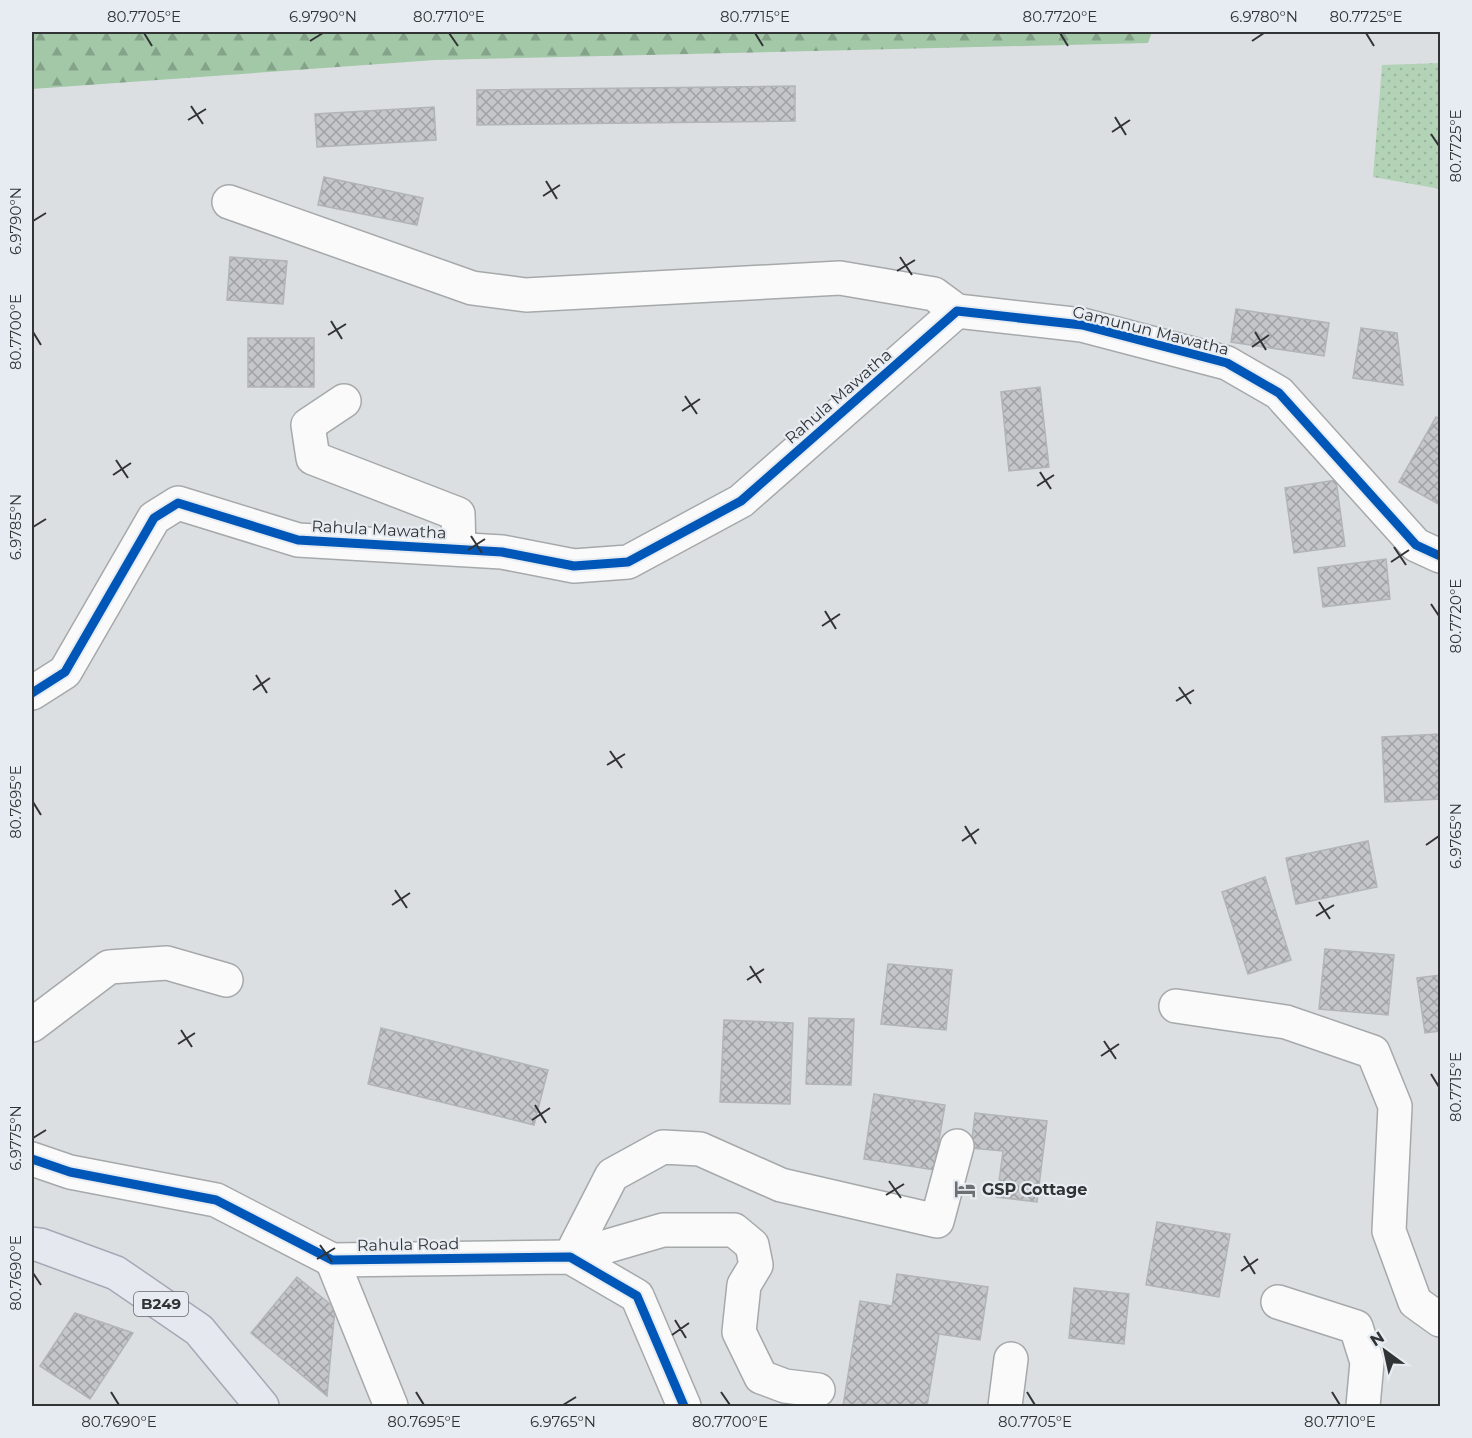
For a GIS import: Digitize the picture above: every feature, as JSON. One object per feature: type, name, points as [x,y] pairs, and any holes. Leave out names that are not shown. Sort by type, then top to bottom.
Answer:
[{"type":"main road","name":"B249","points":[[32,1244],[116,1273],[199,1330],[262,1407]]},
{"type":"street","points":[[229,202],[472,288],[526,295],[840,278],[934,294],[957,311]]},
{"type":"street","name":"Rahula Mawatha","points":[[32,693],[65,672],[154,518],[178,503],[298,540],[502,552],[574,567],[628,562],[741,501],[957,311]]},
{"type":"street","name":"Gamunun Mawatha","points":[[957,311],[1082,325],[1227,363],[1279,393],[1416,545],[1440,556]]},
{"type":"street","points":[[344,401],[308,425],[313,458],[458,514],[459,549]]},
{"type":"street","points":[[32,1024],[109,967],[167,963],[226,980]]},
{"type":"street","points":[[1176,1006],[1286,1022],[1373,1052],[1395,1106],[1389,1231],[1415,1302],[1440,1320]]},
{"type":"street","points":[[684,1407],[637,1296],[570,1257],[612,1174],[663,1147],[700,1149],[781,1185],[937,1221],[957,1146]]},
{"type":"street","name":"Rahula Road","points":[[32,1160],[70,1172],[216,1200],[332,1260],[570,1257],[663,1230],[734,1230],[752,1245],[756,1265],[744,1286],[739,1332],[761,1377],[785,1386],[819,1390]]},
{"type":"street","points":[[332,1260],[391,1407]]},
{"type":"street","points":[[1278,1302],[1356,1327],[1368,1362],[1363,1407]]},
{"type":"street","points":[[1005,1407],[1011,1359]]},
{"type":"green space","points":[[32,32],[1152,32],[1148,43],[435,60],[32,89]]},
{"type":"green space","points":[[1440,63],[1440,189],[1373,177],[1382,65]]},
{"type":"building","points":[[795,86],[795,121],[477,125],[477,90]]},
{"type":"building","points":[[434,107],[436,140],[317,147],[315,114]]},
{"type":"building","points":[[324,177],[423,198],[417,225],[318,205]]},
{"type":"building","points":[[230,257],[287,261],[283,304],[227,300]]},
{"type":"building","points":[[1236,309],[1329,323],[1324,356],[1231,342]]},
{"type":"building","points":[[1361,328],[1397,333],[1403,385],[1353,378]]},
{"type":"building","points":[[248,338],[314,338],[314,387],[248,387]]},
{"type":"building","points":[[1040,387],[1049,467],[1009,471],[1001,392]]},
{"type":"building","points":[[1436,417],[1440,419],[1440,505],[1399,482]]},
{"type":"building","points":[[1336,480],[1345,546],[1294,553],[1285,488]]},
{"type":"building","points":[[1386,559],[1390,599],[1323,607],[1318,568]]},
{"type":"building","points":[[1440,734],[1440,799],[1385,802],[1382,737]]},
{"type":"building","points":[[1368,841],[1377,887],[1296,904],[1286,858]]},
{"type":"building","points":[[1265,877],[1291,960],[1248,974],[1222,892]]},
{"type":"building","points":[[1325,949],[1394,955],[1388,1015],[1319,1009]]},
{"type":"building","points":[[888,964],[952,970],[946,1030],[881,1024]]},
{"type":"building","points":[[1440,975],[1440,1031],[1425,1033],[1417,978]]},
{"type":"building","points":[[809,1018],[854,1019],[851,1085],[806,1084]]},
{"type":"building","points":[[724,1020],[793,1023],[790,1104],[720,1102]]},
{"type":"building","points":[[381,1028],[548,1070],[534,1125],[368,1084]]},
{"type":"building","points":[[874,1094],[945,1105],[934,1170],[864,1159]]},
{"type":"building","points":[[975,1113],[1047,1121],[1037,1202],[997,1197],[1003,1151],[971,1148]]},
{"type":"building","points":[[1157,1222],[1230,1234],[1219,1297],[1146,1285]]},
{"type":"building","points":[[897,1274],[988,1287],[980,1340],[939,1334],[927,1406],[843,1406],[860,1301],[892,1306]]},
{"type":"building","points":[[297,1277],[335,1308],[327,1396],[251,1333]]},
{"type":"building","points":[[1074,1288],[1129,1294],[1124,1344],[1069,1338]]},
{"type":"building","points":[[75,1313],[133,1333],[90,1399],[40,1366]]},
{"type":"cycle path","points":[[32,693],[65,672],[154,518],[178,503],[298,540],[502,552],[574,566],[628,562],[741,501],[957,311],[1082,325],[1227,363],[1279,393],[1416,545],[1440,556]]},
{"type":"cycle path","points":[[32,1159],[70,1172],[216,1200],[332,1260],[570,1257],[637,1296],[684,1406]]},
{"type":"place","name":"GSP Cottage","points":[[965,1189]]}]
